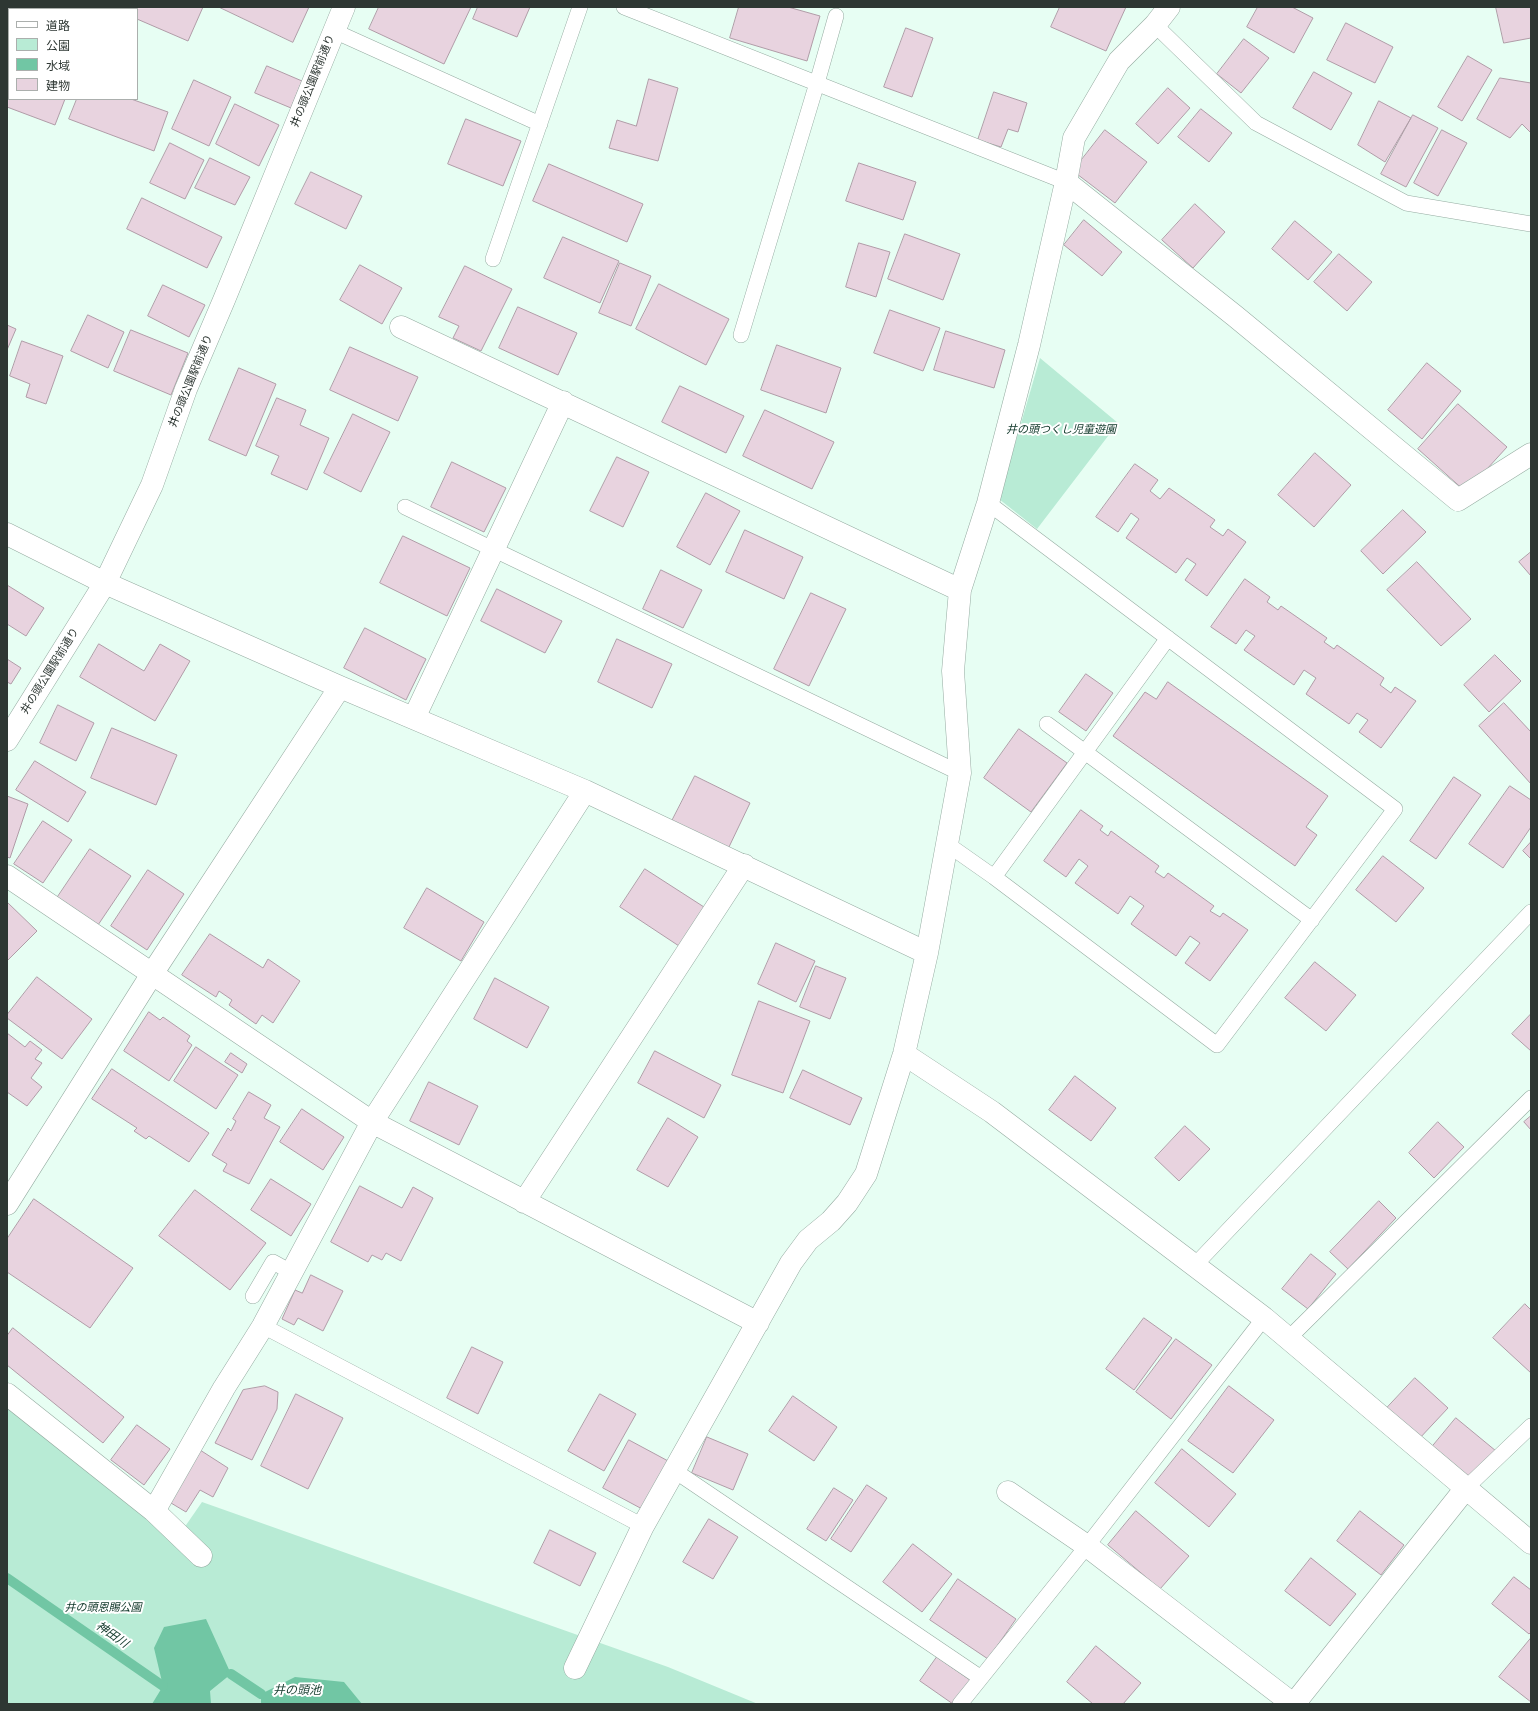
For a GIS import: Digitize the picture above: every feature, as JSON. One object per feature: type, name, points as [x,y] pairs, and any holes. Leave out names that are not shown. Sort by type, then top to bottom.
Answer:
[{"type":"street","name":"井の頭公園駅前通り","points":[[7,740],[106,584],[152,485],[186,389],[344,7]]},
{"type":"street","points":[[575,1668],[643,1526],[791,1263],[808,1240],[831,1222],[843,1208],[866,1174],[904,1054],[927,953],[947,844],[954,816],[960,772],[953,671],[960,590],[988,503],[1029,344],[1066,182],[1074,138],[1119,61],[1155,25],[1169,7]]},
{"type":"street","points":[[1066,182],[1235,316],[1458,500],[1531,454]]},
{"type":"street","points":[[402,327],[960,590]]},
{"type":"street","points":[[414,718],[563,402]]},
{"type":"street","points":[[7,534],[106,584],[340,687],[585,791],[927,953]]},
{"type":"street","points":[[10,1194],[340,687]]},
{"type":"street","points":[[154,1511],[224,1388],[263,1326],[372,1122],[585,791]]},
{"type":"street","points":[[524,1202],[744,865]]},
{"type":"street","points":[[7,876],[372,1122],[758,1323]]},
{"type":"street","points":[[904,1054],[992,1112],[1264,1318],[1531,1543]]},
{"type":"street","points":[[7,1394],[154,1511],[201,1556]]},
{"type":"street","points":[[1008,1492],[1087,1546],[1293,1704],[1466,1488]]},
{"type":"lane","points":[[493,259],[580,7]]},
{"type":"lane","points":[[624,7],[1066,182]]},
{"type":"lane","points":[[741,335],[836,16]]},
{"type":"lane","points":[[1155,25],[1256,123],[1406,203],[1531,224]]},
{"type":"lane","points":[[334,31],[540,124]]},
{"type":"lane","points":[[947,844],[994,877],[1217,1045],[1395,809],[988,503]]},
{"type":"lane","points":[[405,507],[960,772]]},
{"type":"lane","points":[[994,877],[1086,754],[1168,638]]},
{"type":"lane","points":[[1047,724],[1312,920]]},
{"type":"lane","points":[[1195,1265],[1531,912]]},
{"type":"lane","points":[[1289,1338],[1531,1098]]},
{"type":"lane","points":[[253,1296],[273,1262],[291,1272]]},
{"type":"lane","points":[[960,1704],[1087,1546],[1264,1318]]},
{"type":"lane","points":[[263,1326],[643,1526]]},
{"type":"lane","points":[[1466,1488],[1531,1426]]},
{"type":"lane","points":[[675,1470],[981,1678]]},
{"type":"green space","name":"井の頭つくし児童遊園","points":[[1040,358],[1118,423],[1037,529],[999,499]]},
{"type":"green space","name":"井の頭恩賜公園","points":[[7,1407],[175,1541],[202,1502],[668,1667],[758,1704],[7,1704]]},
{"type":"water","points":[[206,1619],[231,1674],[210,1691],[211,1704],[152,1704],[163,1686],[154,1648],[164,1627]]},
{"type":"water","name":"井の頭池","points":[[295,1677],[344,1682],[362,1704],[261,1704],[261,1694]]},
{"type":"building","points":[[203,7],[188,41],[138,19],[138,8],[136,8]]},
{"type":"building","points":[[219,7],[309,7],[293,42]]},
{"type":"building","points":[[379,7],[471,7],[444,64],[369,29]]},
{"type":"building","points":[[478,7],[530,7],[517,37],[473,19]]},
{"type":"building","points":[[739,7],[788,7],[820,16],[807,61],[730,38]]},
{"type":"building","points":[[1060,7],[1126,7],[1106,51],[1051,27]]},
{"type":"building","points":[[1258,7],[1292,7],[1313,18],[1294,53],[1247,27]]},
{"type":"building","points":[[1496,7],[1531,7],[1531,38],[1504,43]]},
{"type":"building","points":[[1346,23],[1393,47],[1375,83],[1327,60]]},
{"type":"building","points":[[906,28],[933,38],[912,97],[884,87]]},
{"type":"building","points":[[1244,39],[1269,58],[1241,93],[1217,74]]},
{"type":"building","points":[[1468,56],[1492,70],[1462,121],[1438,107]]},
{"type":"building","points":[[7,64],[8,100],[65,100],[55,125],[7,107]]},
{"type":"building","points":[[267,66],[302,81],[291,108],[255,93]]},
{"type":"building","points":[[1314,72],[1352,93],[1331,130],[1293,108]]},
{"type":"building","points":[[1500,78],[1531,83],[1531,133],[1522,124],[1510,138],[1477,119]]},
{"type":"building","points":[[649,79],[678,88],[658,161],[609,148],[617,120],[636,126]]},
{"type":"building","points":[[194,80],[231,97],[209,146],[172,129]]},
{"type":"building","points":[[1168,88],[1190,108],[1158,144],[1136,124]]},
{"type":"building","points":[[994,92],[1027,103],[1018,132],[1008,129],[1001,147],[978,140]]},
{"type":"building","points":[[77,100],[134,100],[168,112],[154,151],[69,119]]},
{"type":"building","points":[[1379,101],[1411,118],[1385,162],[1358,145]]},
{"type":"building","points":[[235,104],[279,125],[259,166],[216,144]]},
{"type":"building","points":[[1201,109],[1232,133],[1209,162],[1178,137]]},
{"type":"building","points":[[1413,115],[1438,128],[1406,187],[1381,174]]},
{"type":"building","points":[[466,119],[521,141],[503,186],[448,164]]},
{"type":"building","points":[[1105,130],[1147,162],[1115,203],[1073,171]]},
{"type":"building","points":[[1442,130],[1467,143],[1438,196],[1414,183]]},
{"type":"building","points":[[170,143],[204,160],[185,199],[150,183]]},
{"type":"building","points":[[210,158],[250,177],[235,205],[195,188]]},
{"type":"building","points":[[859,163],[916,182],[903,220],[846,201]]},
{"type":"building","points":[[549,164],[643,204],[627,242],[533,201]]},
{"type":"building","points":[[311,172],[362,196],[346,229],[295,204]]},
{"type":"building","points":[[142,198],[222,237],[207,268],[127,229]]},
{"type":"building","points":[[1195,204],[1225,232],[1193,268],[1162,240]]},
{"type":"building","points":[[1084,220],[1122,252],[1102,276],[1064,245]]},
{"type":"building","points":[[1295,221],[1332,252],[1308,280],[1272,249]]},
{"type":"building","points":[[905,234],[960,254],[943,300],[888,279]]},
{"type":"building","points":[[563,237],[619,261],[600,303],[544,278]]},
{"type":"building","points":[[859,243],[890,252],[876,297],[846,287]]},
{"type":"building","points":[[1339,254],[1372,282],[1347,311],[1314,282]]},
{"type":"building","points":[[620,263],[651,276],[631,326],[599,313]]},
{"type":"building","points":[[360,265],[402,288],[382,324],[340,300]]},
{"type":"building","points":[[465,266],[512,289],[481,351],[453,338],[459,326],[439,317]]},
{"type":"building","points":[[659,284],[729,319],[706,365],[636,329]]},
{"type":"building","points":[[163,285],[205,305],[189,337],[148,316]]},
{"type":"building","points":[[518,307],[577,333],[558,375],[499,348]]},
{"type":"building","points":[[890,310],[940,328],[923,371],[874,353]]},
{"type":"building","points":[[88,315],[124,332],[108,368],[71,351]]},
{"type":"building","points":[[7,325],[16,329],[7,350]]},
{"type":"building","points":[[131,330],[188,353],[171,395],[114,371]]},
{"type":"building","points":[[946,331],[1005,350],[994,388],[934,370]]},
{"type":"building","points":[[22,341],[63,356],[46,404],[26,397],[30,384],[10,376]]},
{"type":"building","points":[[777,345],[841,368],[826,413],[761,390]]},
{"type":"building","points":[[350,347],[418,377],[398,421],[330,390]]},
{"type":"building","points":[[1427,363],[1461,391],[1422,439],[1388,410]]},
{"type":"building","points":[[239,368],[276,384],[246,456],[209,440]]},
{"type":"building","points":[[680,386],[744,416],[726,453],[662,422]]},
{"type":"building","points":[[277,398],[306,410],[300,425],[329,438],[307,490],[271,474],[279,456],[256,446]]},
{"type":"building","points":[[1458,404],[1507,447],[1466,492],[1418,449]]},
{"type":"building","points":[[765,410],[834,442],[812,489],[743,456]]},
{"type":"building","points":[[353,414],[390,432],[361,492],[324,473]]},
{"type":"building","points":[[1315,453],[1351,485],[1314,527],[1278,495]]},
{"type":"building","points":[[617,457],[649,472],[623,527],[590,511]]},
{"type":"building","points":[[452,462],[506,488],[484,532],[431,507]]},
{"type":"building","points":[[1135,464],[1158,480],[1150,491],[1160,499],[1169,488],[1215,520],[1210,527],[1223,536],[1228,529],[1246,542],[1207,596],[1185,580],[1196,564],[1187,558],[1176,573],[1126,538],[1139,519],[1131,513],[1118,532],[1096,517]]},
{"type":"building","points":[[706,493],[740,511],[710,565],[677,547]]},
{"type":"building","points":[[1403,510],[1426,532],[1383,574],[1361,551]]},
{"type":"building","points":[[745,530],[803,557],[784,599],[726,572]]},
{"type":"building","points":[[403,536],[470,568],[447,616],[380,583]]},
{"type":"building","points":[[1531,552],[1531,576],[1519,562]]},
{"type":"building","points":[[1417,562],[1471,619],[1441,646],[1387,590]]},
{"type":"building","points":[[661,570],[702,590],[683,628],[643,609]]},
{"type":"building","points":[[1245,579],[1270,597],[1267,602],[1278,610],[1281,606],[1327,638],[1324,642],[1334,649],[1337,645],[1384,678],[1380,685],[1391,693],[1395,687],[1416,701],[1381,748],[1359,732],[1368,720],[1357,713],[1349,724],[1306,694],[1316,678],[1304,670],[1294,685],[1244,650],[1255,636],[1246,630],[1236,644],[1211,627]]},
{"type":"building","points":[[7,585],[44,608],[26,636],[7,624]]},
{"type":"building","points":[[497,589],[562,621],[545,653],[481,621]]},
{"type":"building","points":[[811,593],[846,609],[809,686],[774,669]]},
{"type":"building","points":[[365,628],[426,659],[406,700],[344,668]]},
{"type":"building","points":[[617,639],[672,664],[652,708],[598,682]]},
{"type":"building","points":[[99,644],[144,671],[160,644],[190,661],[155,721],[80,677]]},
{"type":"building","points":[[1495,655],[1521,681],[1489,712],[1464,685]]},
{"type":"building","points":[[7,659],[21,668],[11,684],[7,682]]},
{"type":"building","points":[[1086,674],[1113,693],[1086,731],[1059,712]]},
{"type":"building","points":[[1168,682],[1328,796],[1306,827],[1317,835],[1295,866],[1113,736],[1145,692],[1156,699]]},
{"type":"building","points":[[1504,703],[1531,732],[1531,784],[1479,726]]},
{"type":"building","points":[[58,705],[94,723],[76,761],[40,743]]},
{"type":"building","points":[[112,728],[177,755],[156,805],[91,778]]},
{"type":"building","points":[[1019,729],[1067,763],[1031,812],[984,778]]},
{"type":"building","points":[[35,761],[86,792],[68,822],[16,790]]},
{"type":"building","points":[[695,776],[750,803],[728,849],[672,821]]},
{"type":"building","points":[[1454,777],[1481,795],[1436,859],[1410,841]]},
{"type":"building","points":[[1510,786],[1531,800],[1531,827],[1503,868],[1469,844]]},
{"type":"building","points":[[7,796],[28,804],[10,858],[7,857]]},
{"type":"building","points":[[1081,810],[1103,826],[1100,830],[1108,836],[1111,831],[1159,866],[1155,872],[1164,878],[1168,873],[1214,906],[1210,911],[1220,917],[1223,913],[1248,930],[1210,981],[1185,963],[1200,943],[1190,936],[1176,956],[1131,924],[1144,906],[1130,896],[1118,914],[1075,883],[1088,866],[1079,859],[1066,877],[1044,861]]},
{"type":"building","points":[[43,821],[72,840],[43,883],[14,864]]},
{"type":"building","points":[[1531,842],[1531,859],[1523,851]]},
{"type":"building","points":[[90,849],[131,876],[98,925],[57,898]]},
{"type":"building","points":[[1383,856],[1424,888],[1396,922],[1356,890]]},
{"type":"building","points":[[645,869],[704,907],[679,946],[620,907]]},
{"type":"building","points":[[148,870],[184,894],[147,950],[111,926]]},
{"type":"building","points":[[427,888],[484,922],[461,961],[404,928]]},
{"type":"building","points":[[7,902],[37,931],[7,961]]},
{"type":"building","points":[[210,934],[263,968],[268,959],[300,981],[273,1023],[262,1015],[256,1024],[229,1005],[232,1000],[219,991],[216,997],[182,975]]},
{"type":"building","points":[[776,943],[815,961],[796,1002],[758,984]]},
{"type":"building","points":[[1315,962],[1356,995],[1326,1031],[1285,998]]},
{"type":"building","points":[[816,966],[846,978],[830,1019],[800,1007]]},
{"type":"building","points":[[37,977],[92,1019],[62,1059],[7,1018],[7,1015]]},
{"type":"building","points":[[495,978],[549,1007],[527,1048],[474,1019]]},
{"type":"building","points":[[759,1001],[810,1021],[783,1093],[732,1075]]},
{"type":"building","points":[[149,1012],[160,1020],[163,1017],[190,1036],[187,1041],[192,1045],[169,1081],[124,1051]]},
{"type":"building","points":[[1531,1014],[1531,1051],[1512,1034]]},
{"type":"building","points":[[7,1033],[25,1047],[30,1041],[42,1050],[35,1059],[42,1063],[31,1078],[42,1087],[27,1106],[7,1092]]},
{"type":"building","points":[[196,1047],[238,1075],[216,1109],[174,1081]]},
{"type":"building","points":[[655,1051],[721,1085],[704,1118],[638,1083]]},
{"type":"building","points":[[231,1053],[247,1064],[242,1073],[225,1062]]},
{"type":"building","points":[[112,1069],[209,1133],[189,1162],[149,1136],[146,1139],[134,1131],[137,1128],[92,1099]]},
{"type":"building","points":[[803,1070],[862,1098],[850,1125],[790,1098]]},
{"type":"building","points":[[1075,1076],[1116,1108],[1091,1141],[1049,1110]]},
{"type":"building","points":[[429,1082],[478,1106],[459,1145],[410,1121]]},
{"type":"building","points":[[249,1092],[271,1105],[264,1118],[280,1127],[249,1184],[223,1171],[227,1164],[212,1155],[228,1128],[231,1131],[236,1121],[233,1119]]},
{"type":"building","points":[[302,1109],[344,1137],[323,1170],[280,1142]]},
{"type":"building","points":[[1531,1116],[1531,1130],[1524,1122]]},
{"type":"building","points":[[668,1118],[698,1137],[668,1187],[637,1170]]},
{"type":"building","points":[[1438,1122],[1464,1147],[1434,1178],[1409,1153]]},
{"type":"building","points":[[1185,1126],[1210,1149],[1179,1181],[1155,1158]]},
{"type":"building","points":[[271,1179],[311,1204],[291,1236],[251,1210]]},
{"type":"building","points":[[360,1186],[402,1208],[413,1187],[433,1198],[401,1261],[386,1253],[382,1260],[372,1255],[368,1262],[331,1242]]},
{"type":"building","points":[[195,1190],[266,1243],[230,1290],[159,1236]]},
{"type":"building","points":[[34,1199],[133,1268],[90,1328],[7,1272],[7,1239]]},
{"type":"building","points":[[1379,1201],[1396,1218],[1348,1269],[1330,1252]]},
{"type":"building","points":[[1311,1254],[1336,1274],[1308,1309],[1282,1289]]},
{"type":"building","points":[[311,1275],[343,1291],[323,1331],[298,1318],[294,1325],[282,1319],[295,1290],[302,1293]]},
{"type":"building","points":[[1525,1304],[1531,1310],[1531,1373],[1493,1338]]},
{"type":"building","points":[[1144,1318],[1172,1338],[1134,1390],[1106,1369]]},
{"type":"building","points":[[13,1328],[124,1417],[103,1443],[7,1365],[7,1336]]},
{"type":"building","points":[[1176,1339],[1212,1365],[1171,1419],[1136,1392]]},
{"type":"building","points":[[472,1347],[503,1362],[478,1414],[447,1398]]},
{"type":"building","points":[[1415,1378],[1448,1408],[1418,1440],[1386,1409]]},
{"type":"building","points":[[265,1386],[278,1392],[277,1409],[252,1460],[215,1443],[243,1390]]},
{"type":"building","points":[[1229,1386],[1274,1420],[1233,1473],[1188,1441]]},
{"type":"building","points":[[296,1394],[343,1418],[308,1489],[261,1466]]},
{"type":"building","points":[[600,1394],[636,1414],[604,1471],[568,1451]]},
{"type":"building","points":[[793,1396],[837,1427],[814,1461],[769,1431]]},
{"type":"building","points":[[1456,1418],[1496,1451],[1473,1480],[1432,1447]]},
{"type":"building","points":[[137,1425],[170,1449],[144,1485],[111,1460]]},
{"type":"building","points":[[707,1437],[748,1454],[733,1490],[692,1473]]},
{"type":"building","points":[[629,1440],[670,1462],[644,1510],[603,1488]]},
{"type":"building","points":[[1182,1449],[1236,1494],[1209,1527],[1155,1483]]},
{"type":"building","points":[[200,1450],[228,1468],[213,1497],[200,1490],[186,1512],[171,1503]]},
{"type":"building","points":[[867,1485],[887,1498],[851,1552],[831,1539]]},
{"type":"building","points":[[834,1488],[853,1500],[826,1541],[807,1529]]},
{"type":"building","points":[[1136,1511],[1189,1556],[1160,1589],[1108,1545]]},
{"type":"building","points":[[1360,1511],[1404,1545],[1381,1575],[1337,1541]]},
{"type":"building","points":[[709,1519],[738,1537],[713,1579],[683,1562]]},
{"type":"building","points":[[550,1530],[596,1553],[580,1586],[534,1563]]},
{"type":"building","points":[[913,1544],[952,1574],[922,1612],[883,1582]]},
{"type":"building","points":[[1311,1558],[1356,1594],[1330,1626],[1285,1591]]},
{"type":"building","points":[[1514,1577],[1531,1590],[1531,1632],[1529,1634],[1492,1604]]},
{"type":"building","points":[[958,1579],[1016,1619],[988,1659],[930,1620]]},
{"type":"building","points":[[1531,1638],[1531,1702],[1499,1677]]},
{"type":"building","points":[[1096,1646],[1141,1683],[1123,1704],[1093,1704],[1067,1682]]},
{"type":"building","points":[[937,1657],[970,1680],[953,1704],[920,1681]]},
{"type":"waterway","name":"神田川","points":[[7,1578],[163,1686]]},
{"type":"waterway","points":[[231,1674],[261,1694]]}]
